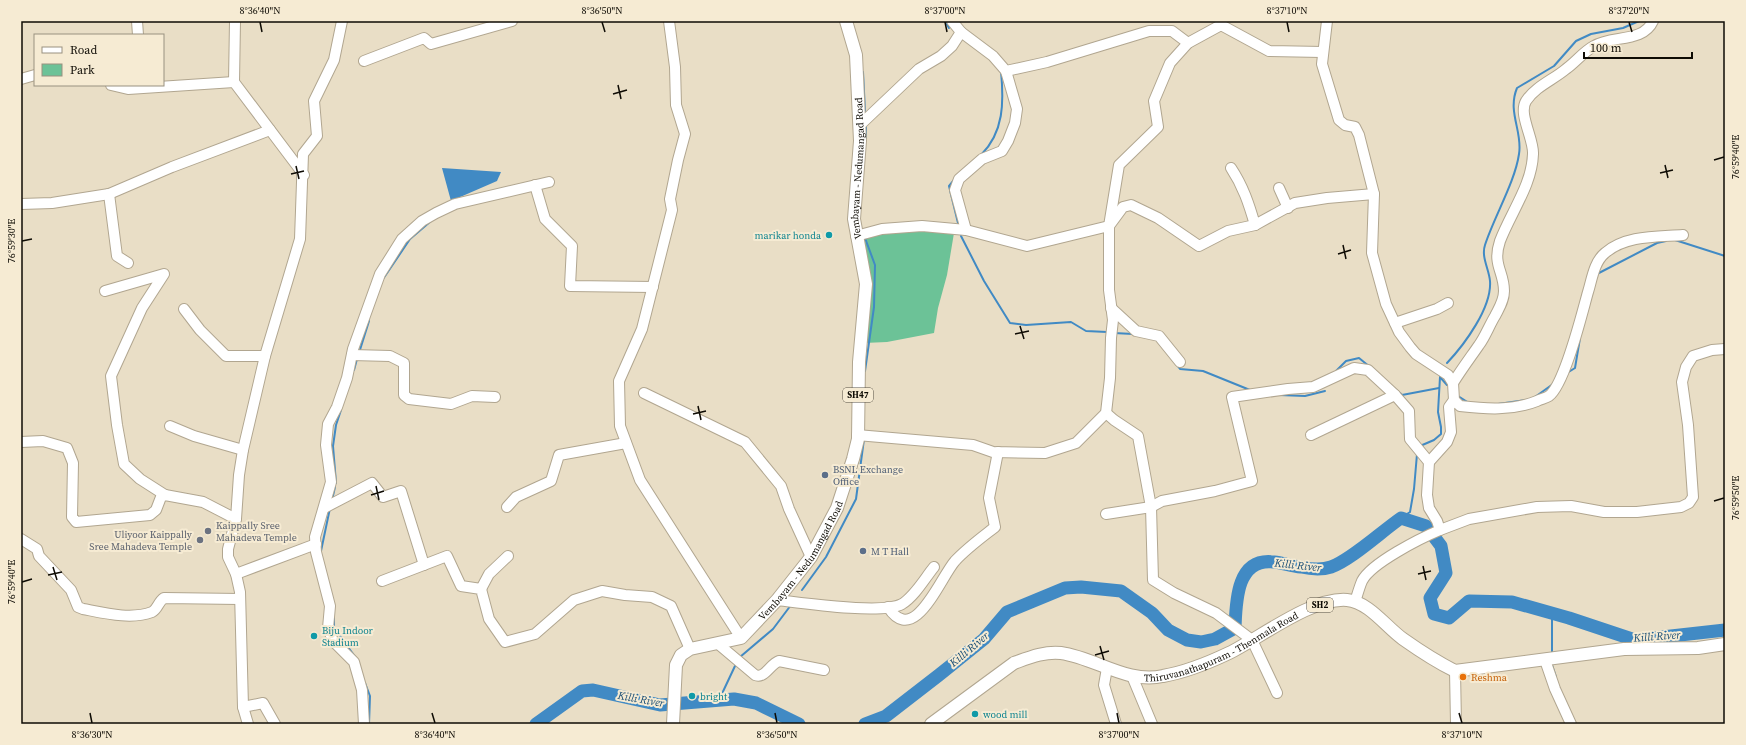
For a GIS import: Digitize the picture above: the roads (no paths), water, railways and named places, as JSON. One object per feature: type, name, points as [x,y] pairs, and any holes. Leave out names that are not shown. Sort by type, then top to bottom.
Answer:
[{"type":"main road","name":"Vembayam - Nedumangad Road","points":[[741,638],[777,600],[811,557],[837,508],[853,459],[857,435],[859,362],[866,284],[854,219],[860,125],[856,55],[846,21]]},
{"type":"main road","name":"Thiruvanathapuram - Thenmala Road","points":[[931,724],[1014,663],[1029,657],[1060,653],[1132,676],[1146,678],[1162,677],[1184,671],[1229,653],[1292,617],[1324,603],[1346,600],[1355,602]]},
{"type":"main road","points":[[1355,602],[1362,605],[1402,639],[1442,665],[1455,671],[1624,649],[1698,648],[1725,644]]},
{"type":"main road","points":[[673,719],[676,690],[676,665],[681,655],[690,649],[741,638]]},
{"type":"street","points":[[137,21],[138,34]]},
{"type":"street","points":[[235,21],[234,82],[304,175]]},
{"type":"street","points":[[248,724],[243,707],[240,599],[236,574],[228,557],[228,549],[236,519],[239,475],[243,450],[266,356],[300,239],[304,175],[303,154],[318,136],[314,101],[334,60],[342,21]]},
{"type":"street","points":[[364,61],[424,38],[431,44],[512,21]]},
{"type":"street","points":[[669,21],[675,67],[676,106],[685,134],[670,199],[672,210],[642,329],[619,381],[620,426],[640,480],[741,638]]},
{"type":"street","points":[[952,21],[961,32],[993,56],[1006,71],[1017,109],[1015,123],[1008,141],[1002,151],[982,159],[959,179],[955,190],[966,230]]},
{"type":"street","points":[[1327,21],[1322,52],[1322,64],[1339,120],[1345,125],[1354,127],[1359,135],[1374,194],[1372,253],[1386,304],[1406,342],[1416,354],[1448,374],[1453,383],[1454,400],[1449,407],[1451,432],[1447,442],[1429,462],[1427,495],[1429,508],[1437,521],[1440,530]]},
{"type":"street","points":[[1453,383],[1464,364],[1480,344],[1502,302],[1504,290],[1497,261],[1500,242],[1527,183],[1534,153],[1524,117],[1525,103],[1531,94],[1567,69],[1579,56],[1595,45],[1610,40],[1640,34],[1651,25],[1652,21]]},
{"type":"street","points":[[857,435],[973,445],[993,452],[1046,453],[1076,444],[1106,413],[1110,378],[1113,320],[1109,290],[1109,226],[1119,165],[1158,127],[1154,101],[1170,62],[1188,43],[1220,25],[1269,51],[1322,52]]},
{"type":"street","points":[[1006,71],[1047,62],[1149,31],[1172,31],[1188,43]]},
{"type":"street","points":[[860,125],[918,69],[941,56],[952,46],[961,32]]},
{"type":"street","points":[[21,79],[34,75]]},
{"type":"street","points":[[164,85],[234,82]]},
{"type":"street","points":[[115,86],[128,89],[153,86]]},
{"type":"street","points":[[21,204],[52,203],[109,194],[172,167],[270,130]]},
{"type":"street","points":[[1231,168],[1241,184],[1248,200],[1255,225]]},
{"type":"street","points":[[364,724],[362,690],[354,662],[333,641],[328,628],[330,606],[316,552],[315,537],[331,482],[326,445],[328,424],[337,407],[352,355],[380,274],[402,239],[422,221],[455,204],[549,182]]},
{"type":"street","points":[[535,185],[545,219],[572,246],[570,286],[653,287]]},
{"type":"street","points":[[1279,188],[1288,208]]},
{"type":"street","points":[[109,194],[117,256],[128,263]]},
{"type":"street","points":[[856,236],[882,229],[922,226],[966,230],[1027,246],[1109,226],[1123,207],[1131,205],[1158,218],[1199,246],[1228,231],[1255,225],[1295,203],[1374,194]]},
{"type":"street","points":[[1454,400],[1460,406],[1487,409],[1522,407],[1549,396],[1559,383],[1578,329],[1596,266],[1603,254],[1612,247],[1637,238],[1683,235]]},
{"type":"street","points":[[105,291],[164,274],[142,308],[111,376],[117,426],[124,464],[140,479],[165,495],[203,502],[236,519]]},
{"type":"street","points":[[1395,323],[1437,309],[1448,303]]},
{"type":"street","points":[[184,308],[200,330],[226,356],[266,356]]},
{"type":"street","points":[[1111,308],[1136,331],[1159,336],[1180,362]]},
{"type":"street","points":[[1355,602],[1362,581],[1372,569],[1411,544],[1440,530],[1469,519],[1537,506],[1571,506],[1604,512],[1637,512],[1681,507],[1689,503],[1693,497],[1688,425],[1682,382],[1686,367],[1693,356],[1712,350],[1725,349]]},
{"type":"street","points":[[352,355],[390,356],[404,363],[404,395],[409,399],[451,404],[472,396],[495,397]]},
{"type":"street","points":[[1106,514],[1151,507],[1162,502],[1215,491],[1252,481],[1232,397],[1313,387],[1354,368],[1368,370],[1395,395],[1409,411],[1410,439],[1429,462]]},
{"type":"street","points":[[644,393],[745,442],[781,486],[789,509],[811,557]]},
{"type":"street","points":[[1311,435],[1395,395]]},
{"type":"street","points":[[1106,413],[1138,436],[1151,507],[1152,580],[1174,593],[1216,613],[1252,640],[1277,693]]},
{"type":"street","points":[[170,426],[194,436],[243,450]]},
{"type":"street","points":[[21,442],[43,441],[67,448],[72,463],[72,517],[76,522],[150,515],[156,510],[161,497],[165,495]]},
{"type":"street","points":[[507,507],[516,497],[550,481],[559,455],[626,443]]},
{"type":"street","points":[[888,607],[894,616],[901,620],[907,620],[917,616],[924,609],[954,562],[995,527],[989,498],[998,452]]},
{"type":"street","points":[[324,508],[372,483],[383,497],[401,491],[424,565]]},
{"type":"street","points":[[21,539],[37,549],[39,556],[71,590],[78,607],[83,609],[134,616],[152,612],[164,598],[240,599]]},
{"type":"street","points":[[236,574],[316,544]]},
{"type":"street","points":[[382,581],[446,556],[461,586],[481,589]]},
{"type":"street","points":[[508,556],[489,574],[481,589],[489,619],[505,642],[535,634],[574,600],[602,591],[625,595],[652,597],[671,606],[690,649]]},
{"type":"street","points":[[777,600],[864,608],[888,607],[902,604],[910,597],[934,567]]},
{"type":"street","points":[[717,643],[759,677],[763,675],[774,663],[779,661],[824,670]]},
{"type":"street","points":[[1545,660],[1571,724]]},
{"type":"street","points":[[1107,668],[1104,685],[1116,724]]},
{"type":"street","points":[[1455,671],[1456,724]]},
{"type":"street","points":[[1132,676],[1152,724]]},
{"type":"street","points":[[243,707],[263,704],[275,724]]},
{"type":"water","points":[[442,168],[501,172],[497,181],[451,201]]},
{"type":"waterway","points":[[945,21],[949,28]]},
{"type":"waterway","points":[[1447,363],[1469,336],[1487,302],[1490,281],[1484,254],[1485,245],[1509,188],[1519,154],[1520,146],[1514,114],[1514,97],[1517,88],[1554,66],[1576,41],[1591,34],[1623,28],[1639,21]]},
{"type":"waterway","points":[[981,155],[989,146],[994,137],[1001,116],[1001,71]]},
{"type":"waterway","points":[[863,72],[865,111]]},
{"type":"waterway","points":[[866,127],[866,138]]},
{"type":"waterway","points":[[954,180],[949,186],[958,223]]},
{"type":"waterway","points":[[383,279],[410,239],[431,221]]},
{"type":"waterway","points":[[961,236],[984,281],[1010,323],[1026,325],[1071,322],[1086,331],[1107,332]]},
{"type":"waterway","points":[[865,238],[875,265],[874,307],[865,371]]},
{"type":"waterway","points":[[1675,240],[1725,256]]},
{"type":"waterway","points":[[1597,274],[1657,243],[1666,241]]},
{"type":"waterway","points":[[359,353],[369,321]]},
{"type":"waterway","points":[[1114,333],[1133,334]]},
{"type":"waterway","points":[[1567,373],[1575,368],[1580,338]]},
{"type":"waterway","points":[[1336,371],[1346,361],[1359,358],[1370,367]]},
{"type":"waterway","points":[[354,370],[357,359]]},
{"type":"waterway","points":[[1177,365],[1180,369],[1203,371],[1250,390]]},
{"type":"waterway","points":[[1420,446],[1434,440],[1441,434],[1438,412],[1440,377],[1442,374]]},
{"type":"waterway","points":[[1440,377],[1447,385]]},
{"type":"waterway","points":[[1535,397],[1553,384]]},
{"type":"waterway","points":[[1400,393],[1402,395],[1439,388]]},
{"type":"waterway","points":[[1279,395],[1305,396],[1325,391]]},
{"type":"waterway","points":[[1458,396],[1469,403]]},
{"type":"waterway","points":[[1498,404],[1526,400]]},
{"type":"waterway","points":[[336,483],[333,446],[336,425],[341,410]]},
{"type":"waterway","points":[[802,590],[826,557],[856,499],[864,439]]},
{"type":"waterway","points":[[1401,518],[1410,512],[1414,489],[1417,454]]},
{"type":"waterway","points":[[332,500],[335,487]]},
{"type":"waterway","points":[[321,551],[330,508]]},
{"type":"waterway","name":"Killi River","points":[[865,724],[886,716],[939,675],[984,639],[1007,612],[1065,588],[1081,587],[1121,591],[1152,613],[1168,630],[1187,640],[1201,642],[1215,639],[1235,628],[1236,606],[1241,584],[1245,574],[1252,567],[1261,562],[1274,562],[1312,569],[1324,569],[1331,567],[1357,552],[1401,518],[1426,526],[1441,546],[1446,573],[1430,598],[1434,614],[1449,618],[1469,601],[1512,602],[1569,618],[1635,640],[1725,630]]},
{"type":"waterway","points":[[740,657],[773,629],[791,605]]},
{"type":"waterway","points":[[1552,614],[1552,652]]},
{"type":"waterway","points":[[334,618],[334,628],[356,658]]},
{"type":"waterway","points":[[1552,665],[1556,677]]},
{"type":"waterway","points":[[719,700],[735,666]]},
{"type":"waterway","points":[[365,683],[370,696],[369,724]]},
{"type":"waterway","name":"Killi River","points":[[536,724],[582,691],[593,690],[660,705],[734,699],[756,703],[799,724]]},
{"type":"place","name":"marikar honda","points":[[829,235]]},
{"type":"place","name":"BSNL Exchange Office","points":[[825,475]]},
{"type":"place","name":"Kaippally Sree Mahadeva Temple","points":[[208,531]]},
{"type":"place","name":"Uliyoor Kaippally Sree Mahadeva Temple","points":[[200,540]]},
{"type":"place","name":"M T Hall","points":[[863,551]]},
{"type":"place","name":"Biju Indoor Stadium","points":[[314,636]]},
{"type":"place","name":"Reshma","points":[[1463,677]]},
{"type":"place","name":"bright","points":[[692,696]]},
{"type":"place","name":"wood mill","points":[[975,714]]}]
